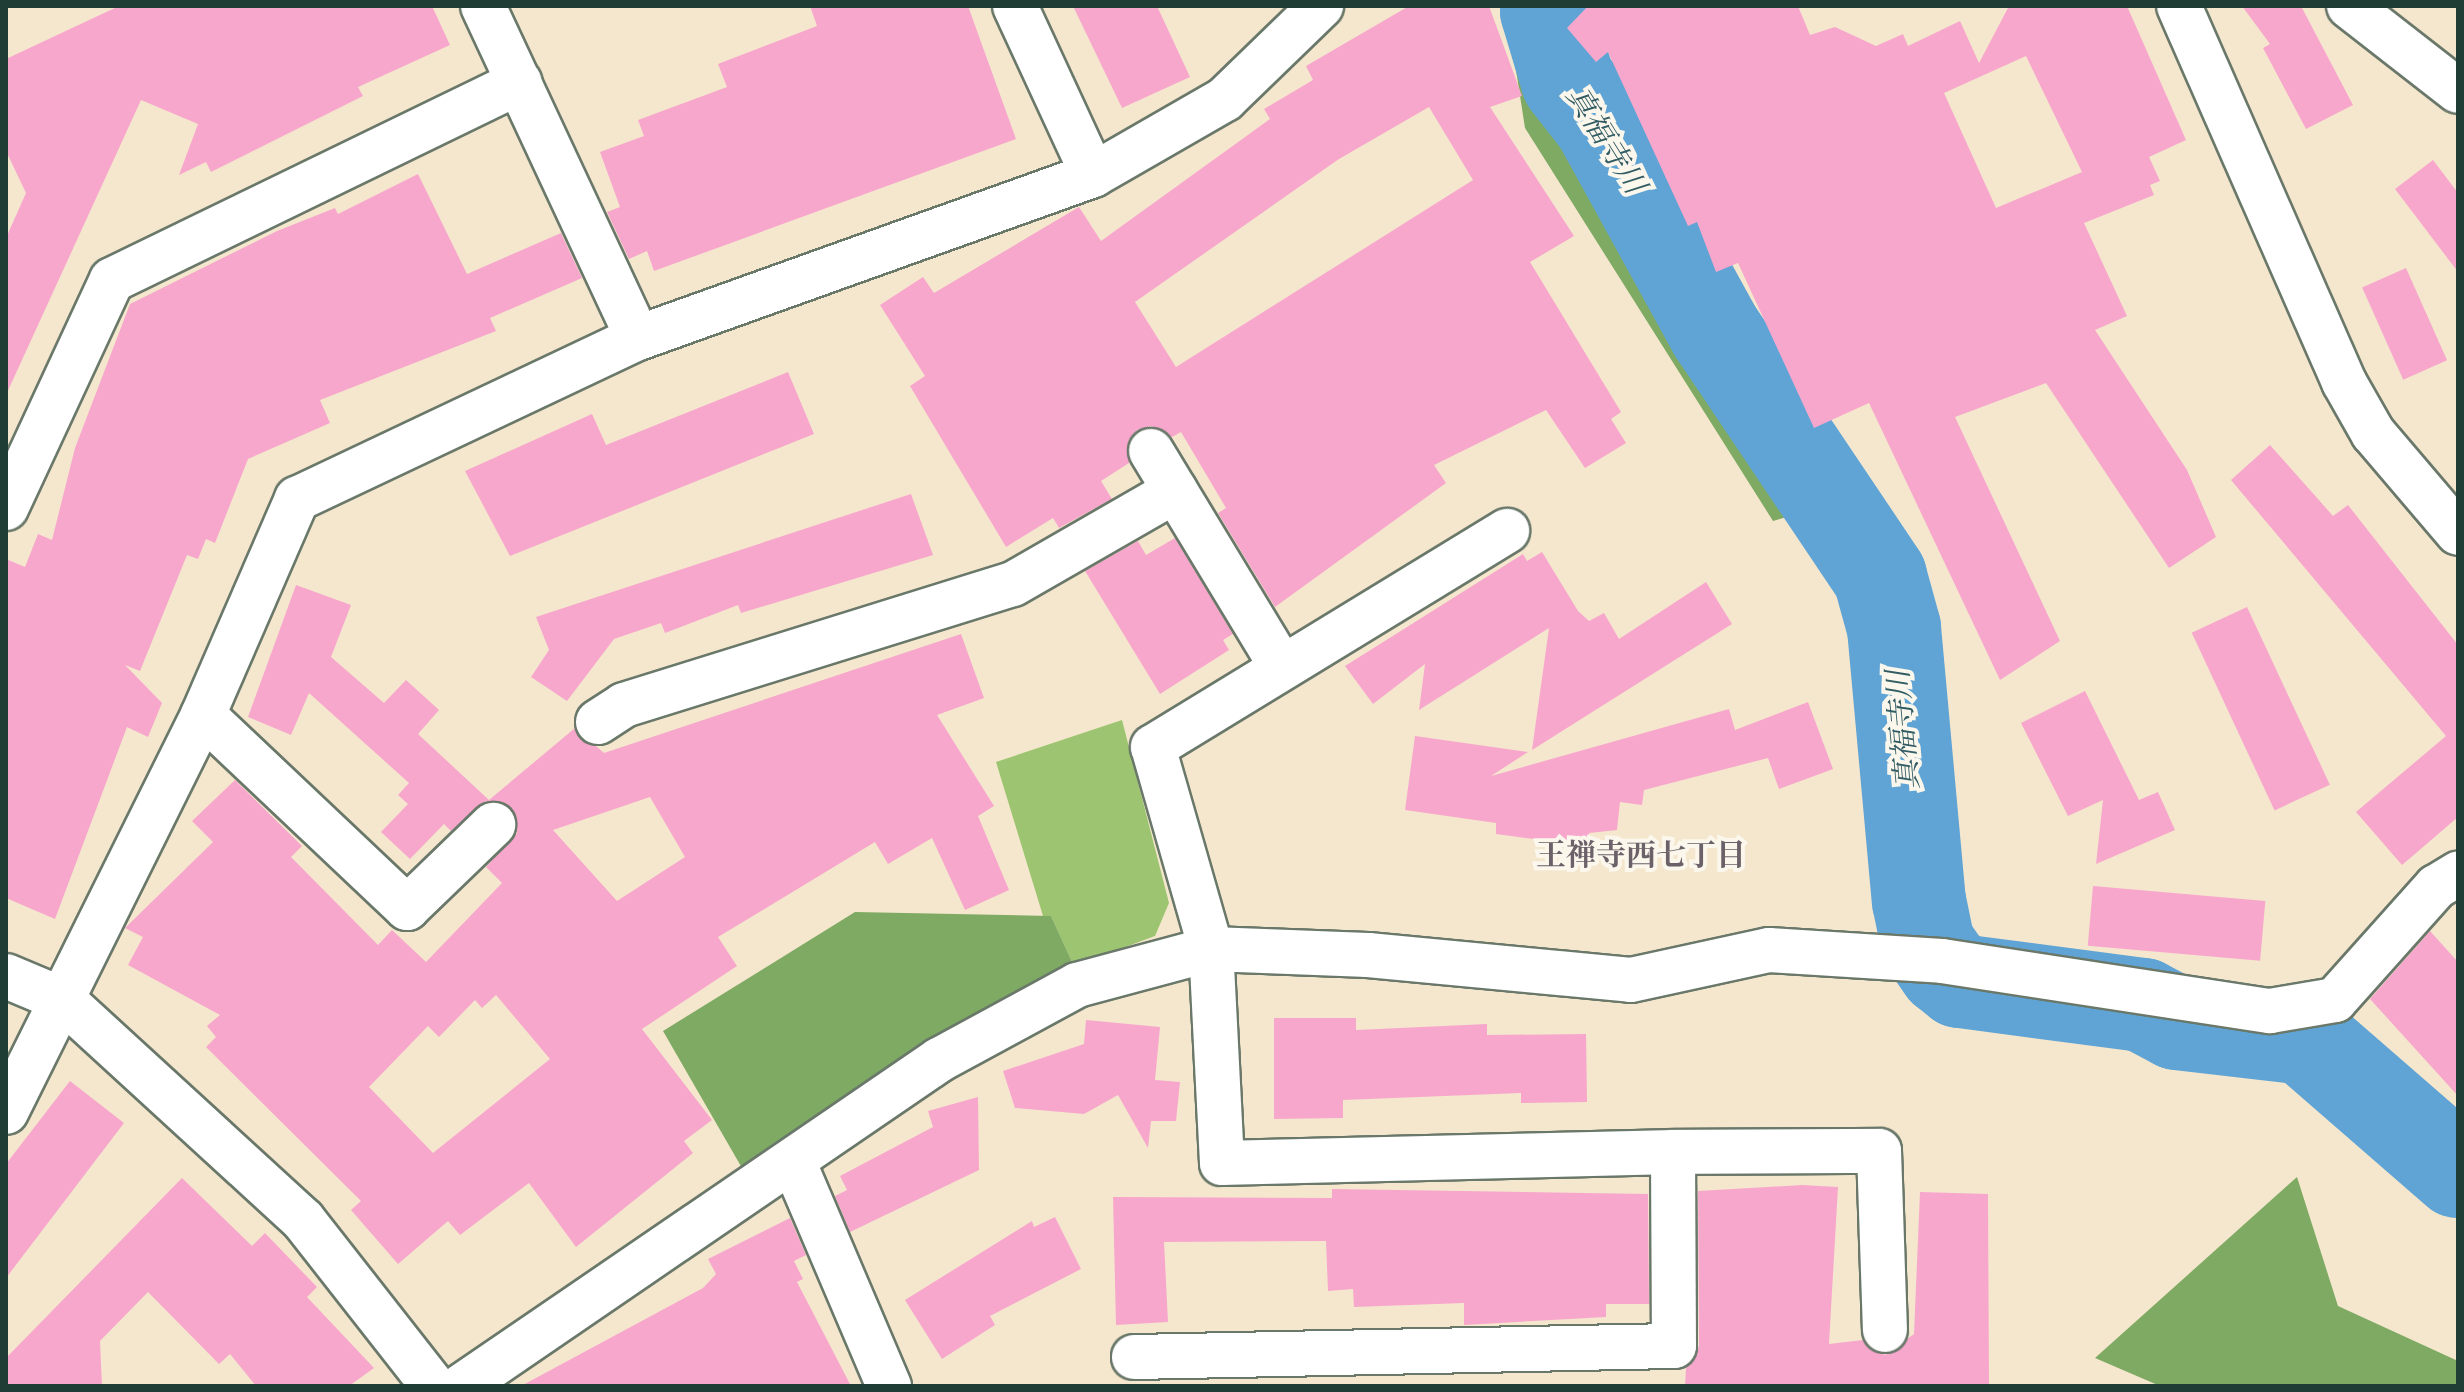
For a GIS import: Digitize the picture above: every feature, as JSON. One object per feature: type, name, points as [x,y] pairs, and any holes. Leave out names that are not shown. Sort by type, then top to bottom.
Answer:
[{"type":"street","points":[[483,6],[638,338]]},
{"type":"street","points":[[1015,6],[1093,175]]},
{"type":"street","points":[[6,1112],[203,715],[297,499],[638,338],[1093,175],[1225,99],[1321,6]]},
{"type":"street","points":[[2179,6],[2344,382],[2373,433],[2458,533]]},
{"type":"street","points":[[2349,6],[2458,91]]},
{"type":"street","points":[[6,508],[112,280],[519,82]]},
{"type":"street","points":[[1151,451],[1280,664]]},
{"type":"street","points":[[598,722],[624,705],[1013,584],[1175,491]]},
{"type":"street","points":[[1507,531],[1280,664],[1153,747],[1211,949],[1222,1163],[1673,1152],[1879,1151],[1885,1330]]},
{"type":"street","points":[[203,715],[407,908],[493,825]]},
{"type":"street","points":[[462,1386],[939,1060],[1077,985],[1211,949],[1368,955],[1631,980],[1769,950],[1942,961],[2270,1011],[2335,1000],[2436,887],[2458,874]]},
{"type":"street","points":[[6,976],[63,1000],[303,1220],[433,1386]]},
{"type":"street","points":[[1134,1357],[1674,1346],[1673,1152]]},
{"type":"street","points":[[793,1161],[889,1386]]},
{"type":"green space","points":[[1506,6],[1542,6],[1543,48],[1811,510],[1773,521],[1525,128]]},
{"type":"green space","points":[[1122,720],[1169,903],[1155,936],[1074,966],[1051,916],[1043,916],[996,762]]},
{"type":"green space","points":[[855,912],[1051,916],[1074,966],[742,1168],[663,1031]]},
{"type":"green space","points":[[2297,1177],[2338,1306],[2458,1361],[2458,1386],[2160,1386],[2095,1358]]},
{"type":"building","points":[[119,6],[432,6],[450,45],[358,87],[363,96],[211,172],[206,162],[179,175],[198,124],[141,100],[6,395],[6,238],[26,193],[6,151],[6,59]]},
{"type":"building","points":[[810,6],[968,6],[1016,139],[654,271],[647,251],[629,259],[607,212],[620,207],[600,152],[644,136],[638,120],[727,87],[718,64],[817,26]]},
{"type":"building","points":[[1073,6],[1157,6],[1190,77],[1122,108]]},
{"type":"building","points":[[1409,6],[1489,6],[1522,96],[1490,107],[1574,236],[1530,262],[1621,412],[1611,419],[1626,443],[1585,468],[1546,410],[1434,465],[1446,483],[1275,607],[1218,513],[1226,508],[1181,432],[1172,437],[1151,426],[1137,430],[1129,440],[1129,463],[1101,481],[1112,499],[1059,528],[1053,518],[1006,547],[910,386],[925,376],[880,305],[923,277],[934,293],[1079,207],[1101,241],[1270,119],[1264,109],[1313,80],[1306,66]],"holes":[[[1429,107],[1473,180],[1176,367],[1135,302],[1339,159]]]},
{"type":"building","points":[[1588,6],[1798,6],[1810,35],[1835,27],[1876,46],[1903,34],[1908,46],[1960,21],[1979,63],[2009,6],[2127,6],[2186,140],[2149,157],[2160,181],[2150,185],[2154,195],[2084,223],[2127,316],[2095,330],[2187,470],[2216,537],[2169,568],[2046,383],[1955,417],[2060,641],[2000,680],[1869,403],[1814,428],[1738,263],[1716,272],[1697,222],[1688,226],[1608,52],[1596,62],[1567,28]],"holes":[[[2026,56],[2082,172],[1996,208],[1944,93]]]},
{"type":"building","points":[[2242,6],[2301,6],[2353,105],[2306,129],[2263,48],[2270,44]]},
{"type":"building","points":[[2433,160],[2458,193],[2458,272],[2395,189]]},
{"type":"building","points":[[418,174],[467,274],[561,233],[582,278],[490,318],[496,331],[320,400],[330,423],[248,459],[215,543],[206,539],[198,559],[187,555],[140,671],[125,665],[162,703],[148,737],[127,727],[55,919],[6,898],[6,559],[25,567],[38,534],[52,540],[75,448],[130,304],[277,231],[335,208],[338,214]]},
{"type":"building","points":[[2406,268],[2447,360],[2403,380],[2362,288]]},
{"type":"building","points":[[788,372],[814,434],[510,556],[465,471],[592,414],[606,445]]},
{"type":"building","points":[[2270,445],[2333,516],[2348,505],[2458,645],[2458,817],[2402,865],[2356,812],[2446,736],[2231,480]]},
{"type":"building","points":[[911,494],[933,555],[741,613],[738,605],[665,633],[661,623],[614,639],[567,701],[531,677],[549,650],[536,617]]},
{"type":"building","points":[[1175,538],[1233,634],[1223,640],[1229,650],[1160,694],[1085,571],[1138,541],[1146,555]]},
{"type":"building","points":[[1542,552],[1578,611],[1589,621],[1604,613],[1619,639],[1706,582],[1732,624],[1532,750],[1549,628],[1419,710],[1425,664],[1373,704],[1345,666],[1523,554],[1527,561]]},
{"type":"building","points":[[296,585],[351,605],[331,657],[384,703],[406,680],[439,710],[418,734],[489,800],[575,728],[604,753],[961,634],[984,698],[937,715],[994,806],[978,816],[1009,890],[965,910],[932,838],[888,864],[875,842],[718,937],[737,966],[642,1029],[712,1120],[684,1141],[693,1153],[576,1247],[529,1183],[460,1235],[448,1221],[398,1264],[351,1210],[361,1201],[206,1047],[216,1037],[207,1026],[220,1015],[128,965],[143,937],[125,928],[213,842],[192,821],[235,780],[302,846],[291,857],[378,945],[392,930],[426,962],[502,883],[486,867],[517,833],[510,807],[486,801],[451,831],[444,824],[410,859],[381,832],[408,804],[398,795],[409,783],[309,693],[291,735],[248,717]],"holes":[[[650,797],[685,857],[617,901],[553,830]],[[496,995],[550,1059],[433,1153],[369,1087],[428,1026],[439,1037],[475,1000],[482,1008]]]},
{"type":"building","points":[[2247,607],[2330,785],[2275,810],[2192,633]]},
{"type":"building","points":[[2085,691],[2139,800],[2158,792],[2175,830],[2096,864],[2103,800],[2068,816],[2021,723]]},
{"type":"building","points":[[1808,702],[1833,769],[1779,789],[1768,758],[1644,790],[1642,805],[1620,802],[1617,830],[1589,833],[1587,846],[1496,834],[1496,823],[1405,810],[1415,736],[1528,752],[1491,776],[1729,709],[1735,730]]},
{"type":"building","points":[[2093,886],[2265,901],[2260,961],[2088,946]]},
{"type":"building","points":[[2430,931],[2458,962],[2458,1096],[2370,999]]},
{"type":"building","points":[[1274,1018],[1356,1018],[1356,1030],[1487,1024],[1487,1035],[1586,1034],[1587,1102],[1521,1103],[1521,1093],[1343,1100],[1343,1118],[1274,1119]]},
{"type":"building","points":[[1086,1020],[1160,1027],[1155,1080],[1180,1082],[1176,1121],[1151,1121],[1148,1148],[1118,1095],[1084,1114],[1015,1108],[1003,1071],[1084,1044]]},
{"type":"building","points":[[70,1081],[124,1123],[6,1278],[6,1164]]},
{"type":"building","points":[[978,1097],[979,1170],[850,1232],[835,1196],[847,1190],[840,1176],[933,1127],[928,1111]]},
{"type":"building","points":[[182,1178],[252,1246],[265,1233],[317,1287],[307,1297],[374,1368],[349,1386],[256,1386],[230,1354],[219,1364],[148,1292],[100,1341],[102,1386],[6,1386],[6,1358]]},
{"type":"building","points":[[1802,1185],[1838,1187],[1829,1344],[1863,1340],[1885,1355],[1914,1334],[1920,1192],[1988,1194],[1989,1386],[1685,1386],[1686,1368],[1699,1346],[1698,1191]]},
{"type":"building","points":[[1332,1189],[1648,1194],[1649,1304],[1606,1304],[1606,1317],[1464,1325],[1464,1303],[1354,1307],[1353,1289],[1328,1291],[1326,1241],[1164,1242],[1168,1322],[1116,1325],[1113,1197],[1332,1198]]},
{"type":"building","points":[[1055,1217],[1081,1269],[990,1316],[995,1325],[942,1359],[905,1300],[1032,1221],[1034,1227]]},
{"type":"building","points":[[790,1218],[806,1255],[794,1261],[803,1279],[797,1282],[851,1386],[521,1386],[703,1288],[716,1274],[708,1259]]},
{"type":"waterway","name":"真福寺川","points":[[1552,6],[1547,11],[1568,81],[1600,122],[1715,331],[1880,577],[1894,628],[1919,901],[1928,945],[1945,969],[1960,981],[2143,1005],[2177,1023],[2305,1038],[2458,1171]]},
{"type":"district","name":"王禅寺西七丁目","points":[[1641,855]]}]
